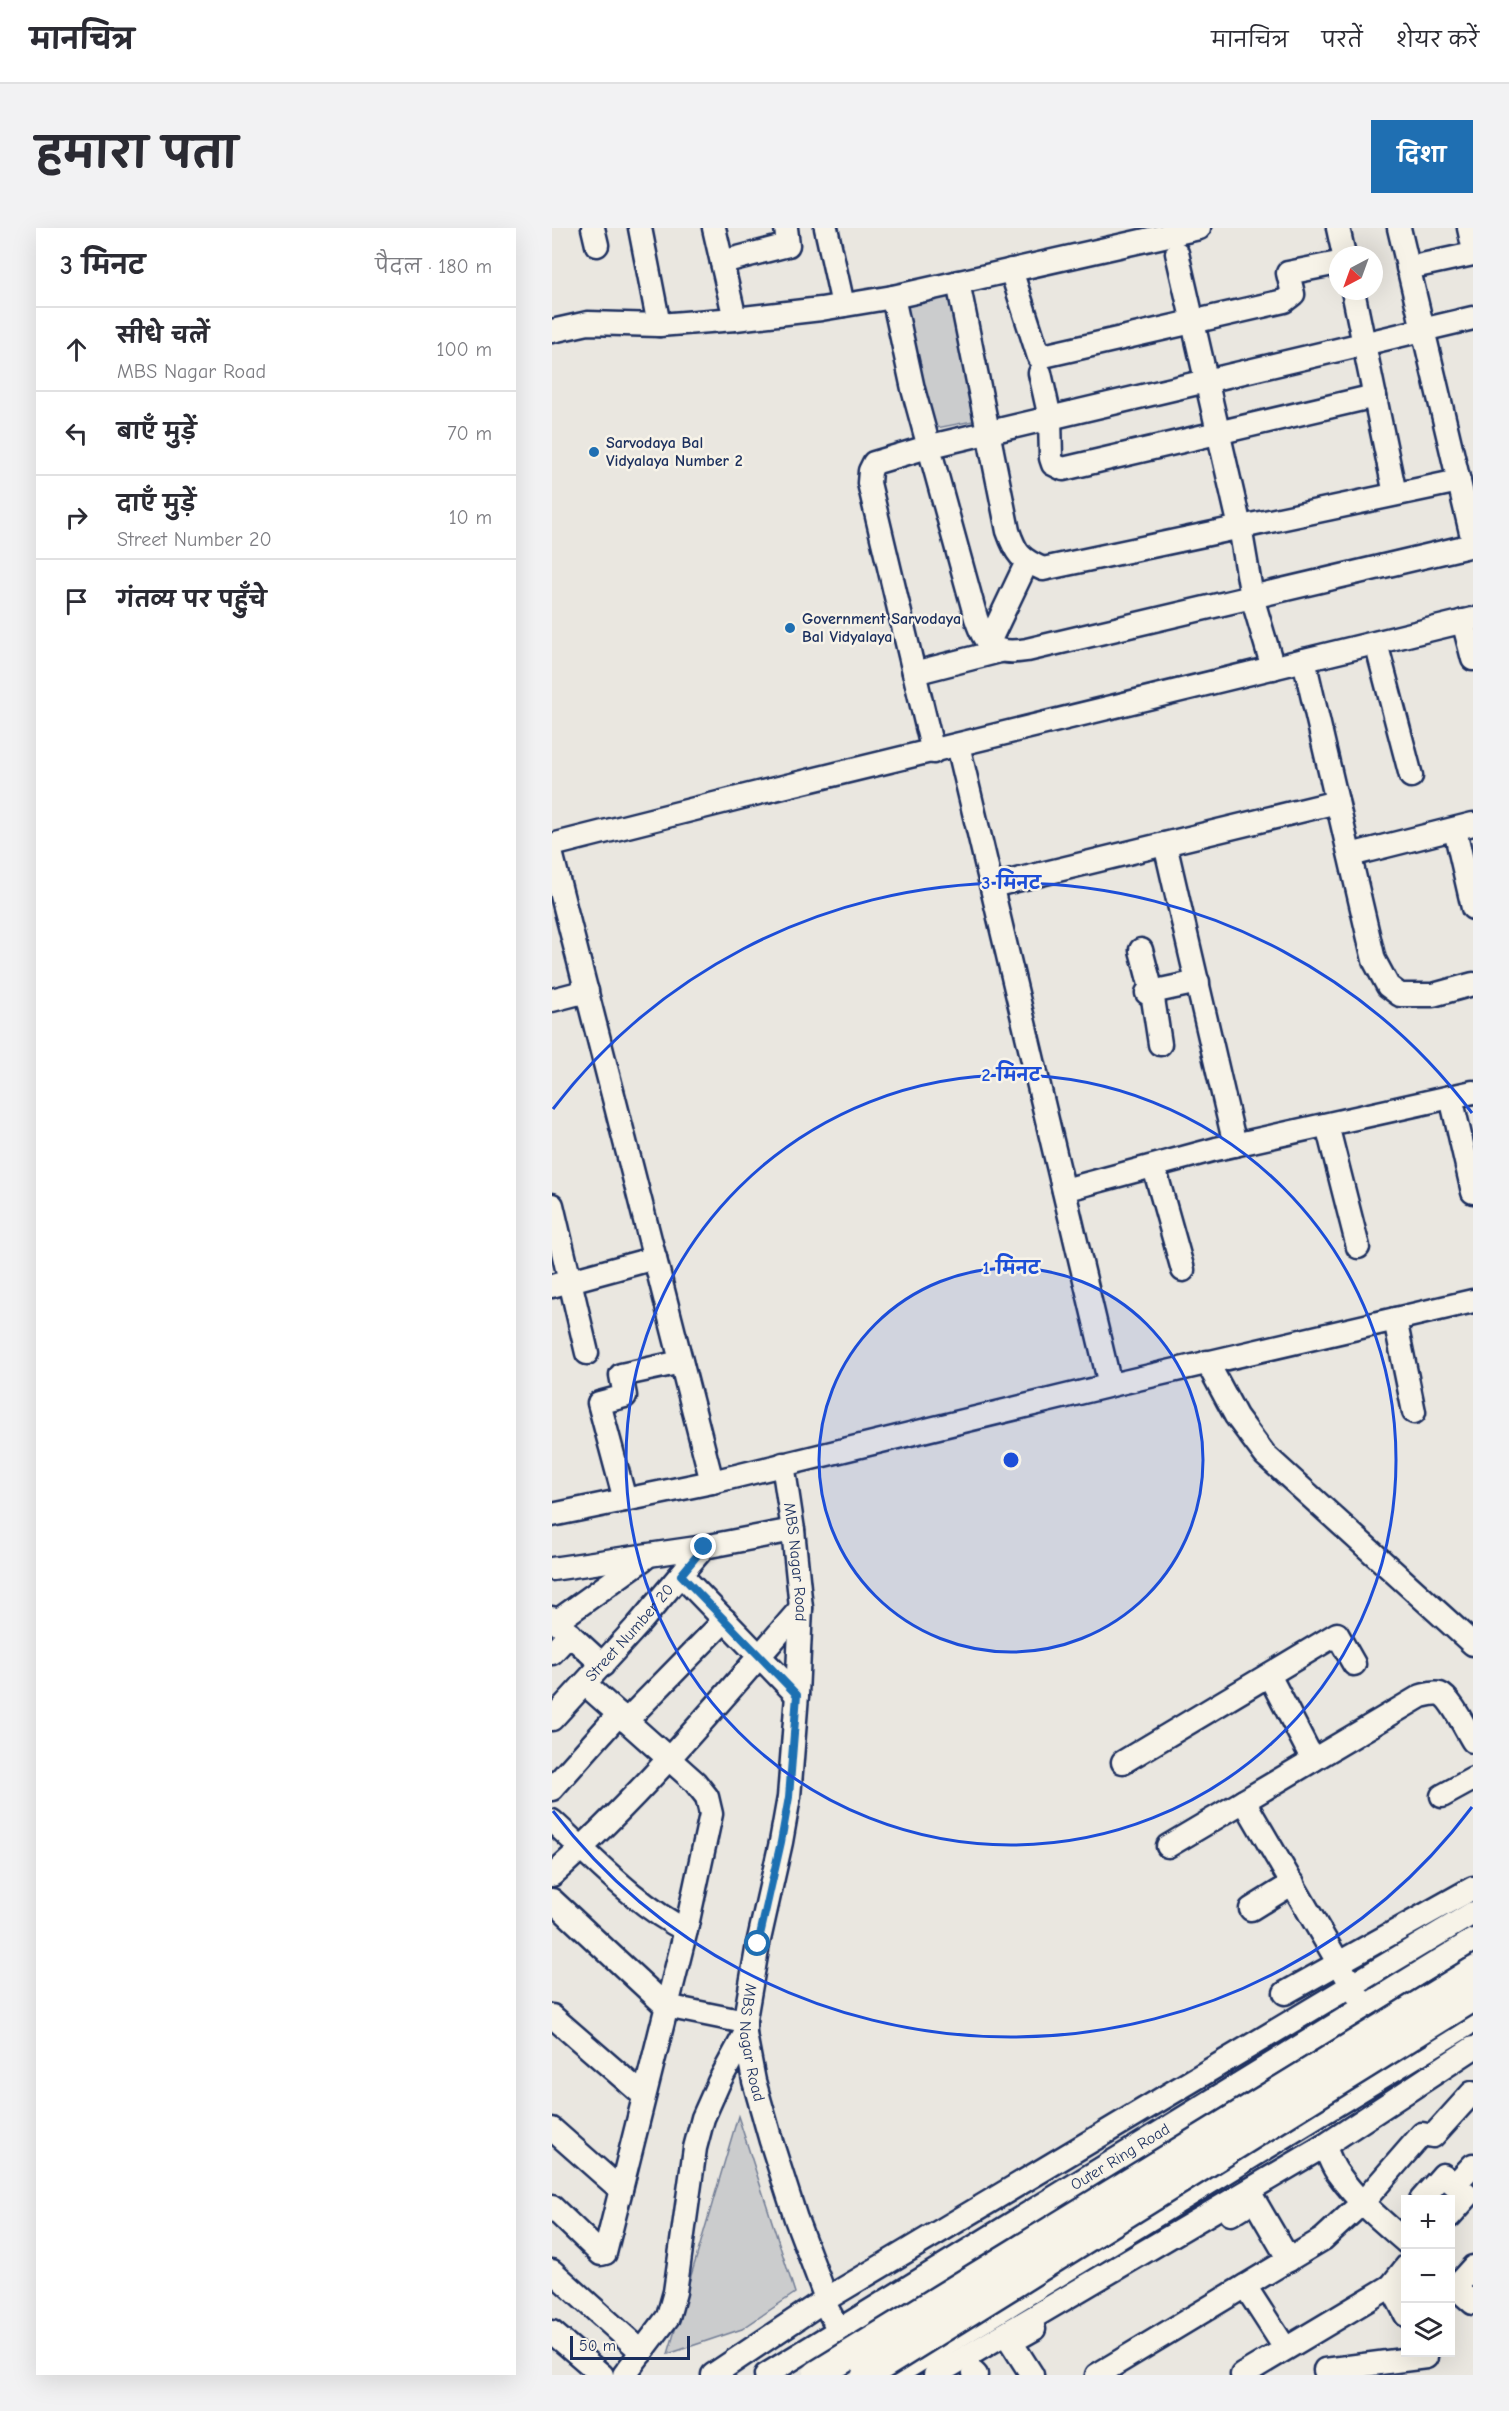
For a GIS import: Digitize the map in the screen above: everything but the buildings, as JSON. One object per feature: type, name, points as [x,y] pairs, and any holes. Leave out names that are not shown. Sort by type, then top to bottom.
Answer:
[{"type":"main road","name":"Outer Ring Road","points":[[817,2375],[1473,1972]]},
{"type":"main road","points":[[866,2375],[1473,1997]]},
{"type":"street","points":[[640,228],[659,325]]},
{"type":"street","points":[[714,228],[735,319]]},
{"type":"street","points":[[722,262],[788,245],[786,228]]},
{"type":"street","points":[[826,228],[843,305]]},
{"type":"street","points":[[1338,228],[1342,246]]},
{"type":"street","points":[[914,673],[994,648],[1010,652],[1027,650],[1473,543],[1399,228]]},
{"type":"street","points":[[1469,228],[1473,246]]},
{"type":"street","points":[[552,331],[588,323],[659,325],[735,319],[843,305],[893,297],[1191,229]]},
{"type":"street","points":[[1177,253],[1240,527],[1252,597],[1273,668]]},
{"type":"street","points":[[1408,268],[1473,254]]},
{"type":"street","points":[[1011,270],[1040,357],[1284,301],[1293,294],[1288,273],[1329,265]]},
{"type":"street","points":[[958,282],[1008,531],[1016,552],[1027,562],[1043,569],[1459,481]]},
{"type":"street","points":[[893,297],[914,389],[976,618],[981,634],[994,648]]},
{"type":"street","points":[[1355,300],[1395,494]]},
{"type":"street","points":[[933,752],[869,483],[870,471],[874,463],[987,432],[1473,318]]},
{"type":"street","points":[[1040,373],[1050,418],[1051,458],[1053,464],[1063,468],[1375,396]]},
{"type":"street","points":[[994,648],[1027,562]]},
{"type":"street","points":[[552,845],[1468,620],[1473,659]]},
{"type":"street","points":[[1376,643],[1411,776]]},
{"type":"street","points":[[1304,660],[1374,960],[1388,987],[1400,996],[1433,994],[1473,984]]},
{"type":"street","points":[[958,745],[1110,1385]]},
{"type":"street","points":[[992,886],[1337,802]]},
{"type":"street","points":[[1350,855],[1464,827],[1473,908]]},
{"type":"street","points":[[1165,844],[1201,1040]]},
{"type":"street","points":[[552,856],[712,1482]]},
{"type":"street","points":[[1178,932],[1235,1145]]},
{"type":"street","points":[[1141,950],[1160,1044]]},
{"type":"street","points":[[1150,993],[1192,984]]},
{"type":"street","points":[[552,1000],[586,991]]},
{"type":"street","points":[[1064,1190],[1235,1145],[1473,1092]]},
{"type":"street","points":[[1451,1097],[1473,1192]]},
{"type":"street","points":[[1327,1125],[1358,1247]]},
{"type":"street","points":[[1154,1167],[1183,1270]]},
{"type":"street","points":[[552,1205],[561,1284],[587,1353]]},
{"type":"street","points":[[561,1284],[655,1258]]},
{"type":"street","points":[[552,1515],[712,1482],[1110,1385],[1473,1301]]},
{"type":"street","points":[[1395,1319],[1414,1412]]},
{"type":"street","points":[[625,1500],[598,1403],[625,1396],[621,1375],[681,1362]]},
{"type":"street","points":[[1207,1362],[1236,1416],[1265,1455],[1473,1644]]},
{"type":"street","name":"MBS Nagar Road","points":[[783,1464],[794,1530],[801,1608],[797,1695],[789,1797],[758,1944],[745,2028],[754,2081],[796,2219],[827,2297],[843,2328]]},
{"type":"street","points":[[552,1569],[704,1547],[794,1530]]},
{"type":"street","name":"Street Number 20","points":[[552,1719],[603,1665],[704,1547]]},
{"type":"street","points":[[552,1653],[559,1625],[647,1556]]},
{"type":"street","points":[[681,1575],[797,1695]]},
{"type":"street","points":[[552,1875],[582,1848],[669,1759],[801,1608]]},
{"type":"street","points":[[552,1789],[622,1718],[725,1620]]},
{"type":"street","points":[[559,1625],[603,1665]]},
{"type":"street","points":[[1123,1762],[1337,1634],[1354,1664]]},
{"type":"street","points":[[1269,1675],[1313,1760]]},
{"type":"street","points":[[552,2208],[601,2254],[605,2253],[686,1930],[711,1814],[707,1797],[695,1782],[585,1684]]},
{"type":"street","points":[[1168,1846],[1421,1696],[1441,1694],[1450,1702],[1473,1741]]},
{"type":"street","points":[[1442,1796],[1473,1779]]},
{"type":"street","points":[[1244,1801],[1364,2007]]},
{"type":"street","points":[[552,1821],[642,1902],[667,1921],[686,1930]]},
{"type":"street","points":[[1251,1909],[1293,1883]]},
{"type":"street","points":[[1285,1993],[1473,1888]]},
{"type":"street","points":[[552,1900],[666,2006],[745,2028],[718,2082],[700,2128],[695,2148],[675,2292],[668,2318],[624,2375]]},
{"type":"street","points":[[713,2375],[827,2297],[1473,1912]]},
{"type":"street","name":"Outer Ring Road","points":[[766,2375],[1473,1940]]},
{"type":"street","points":[[552,2016],[643,2095]]},
{"type":"street","points":[[895,2375],[1473,2021]]},
{"type":"street","points":[[935,2375],[1324,2145],[1473,2048]]},
{"type":"street","points":[[1102,2374],[1323,2239],[1362,2203],[1422,2134],[1433,2136],[1469,2091]]},
{"type":"street","points":[[552,2129],[621,2190]]},
{"type":"street","points":[[1324,2145],[1337,2173],[1362,2203],[1401,2230]]},
{"type":"street","points":[[1455,2184],[1473,2165]]},
{"type":"street","points":[[1425,2195],[1443,2175],[1468,2196],[1455,2210]]},
{"type":"street","points":[[1032,2375],[1011,2342],[1254,2200],[1289,2259]]},
{"type":"street","points":[[1008,2228],[1041,2284]]},
{"type":"street","points":[[1455,2283],[1473,2267]]},
{"type":"street","points":[[552,2271],[642,2352]]},
{"type":"street","points":[[1242,2375],[1391,2286],[1401,2273]]},
{"type":"street","points":[[1245,2286],[1285,2348]]},
{"type":"street","points":[[1391,2286],[1401,2305]]},
{"type":"street","points":[[1455,2287],[1473,2303]]},
{"type":"street","points":[[552,2332],[602,2375]]},
{"type":"street","points":[[1311,2333],[1326,2372],[1428,2361]]},
{"type":"shaded area","points":[[946,289],[978,420],[932,429],[900,300]]},
{"type":"shaded area","points":[[738,2116],[795,2293],[742,2329],[668,2354]]},
{"type":"place","name":"Sarvodaya Bal Vidyalaya Number 2","points":[[594,452]]},
{"type":"place","name":"Government Sarvodaya Bal Vidyalaya","points":[[790,628]]},
{"type":"route","points":[[704,1547],[681,1575],[797,1695],[789,1797],[758,1944]]}]
